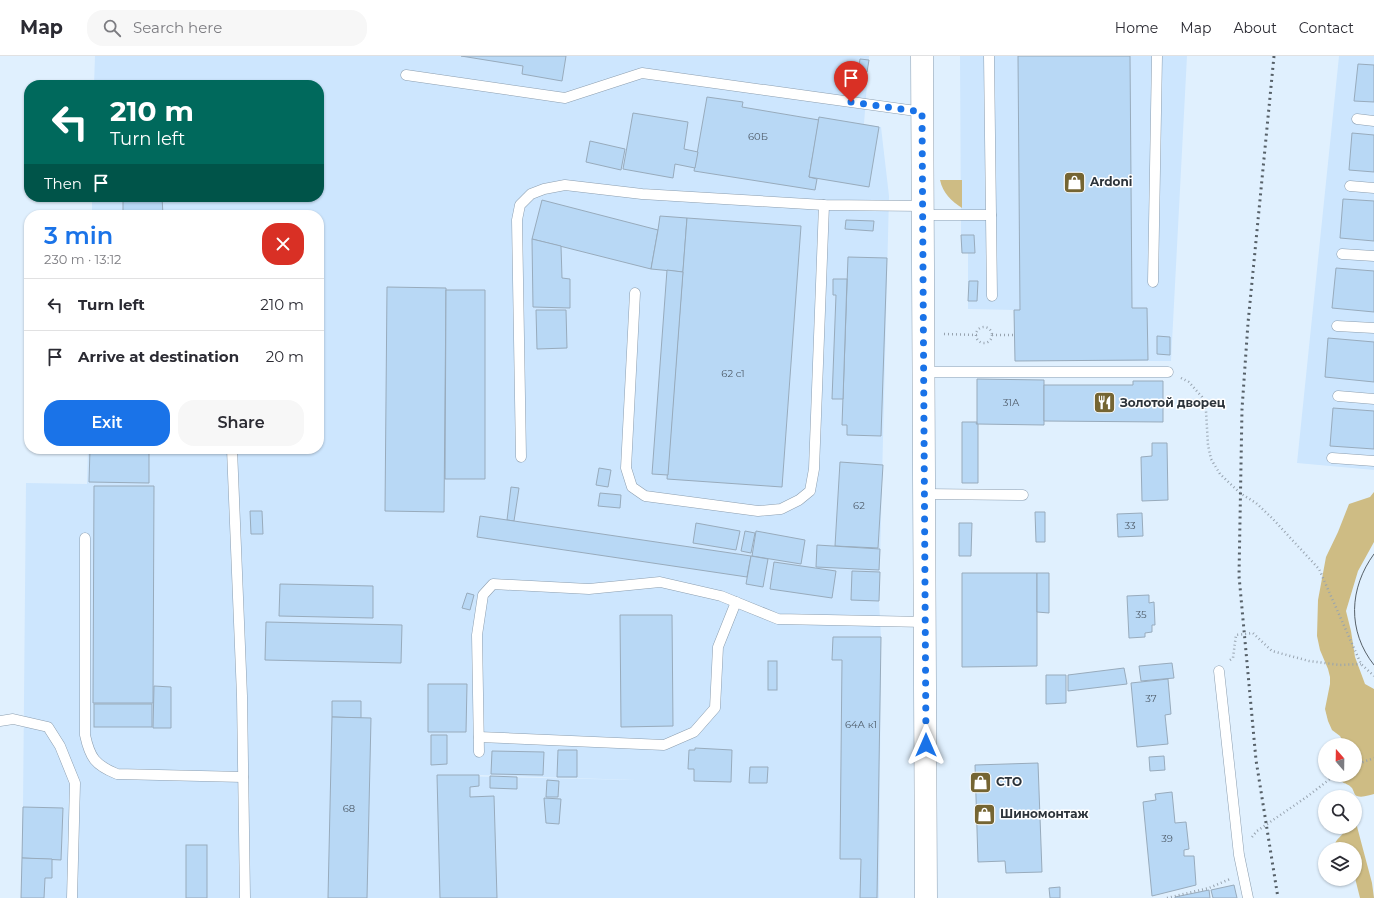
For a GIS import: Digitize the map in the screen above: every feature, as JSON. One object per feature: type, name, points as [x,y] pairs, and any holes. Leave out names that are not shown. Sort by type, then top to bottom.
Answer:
[{"type":"street","points":[[922,56],[926,898]]},
{"type":"lane","points":[[989,56],[992,296]]},
{"type":"lane","points":[[1153,282],[1157,56]]},
{"type":"lane","points":[[406,75],[565,98],[642,73],[922,112]]},
{"type":"lane","points":[[1357,119],[1374,121]]},
{"type":"lane","points":[[521,457],[517,220],[520,205],[531,194],[544,189],[565,186],[642,194],[991,215]]},
{"type":"lane","points":[[1350,186],[1374,188]]},
{"type":"lane","points":[[635,293],[626,468],[632,487],[645,496],[758,511],[780,509],[799,500],[810,491],[814,469],[824,204]]},
{"type":"lane","points":[[1342,254],[1374,256]]},
{"type":"lane","points":[[1337,326],[1374,328]]},
{"type":"lane","points":[[924,372],[1168,372]]},
{"type":"lane","points":[[1338,396],[1374,399]]},
{"type":"lane","points":[[232,454],[242,696],[245,898]]},
{"type":"lane","points":[[1332,458],[1374,461]]},
{"type":"lane","points":[[924,494],[1023,495]]},
{"type":"lane","points":[[85,538],[85,735],[88,749],[93,758],[103,768],[117,774],[243,777]]},
{"type":"lane","points":[[479,752],[477,635],[483,595],[493,584],[589,589],[660,582],[721,596],[778,619],[925,622]]},
{"type":"lane","points":[[479,737],[664,745],[694,732],[715,708],[718,646],[736,602]]},
{"type":"lane","points":[[1219,671],[1239,855],[1248,898]]},
{"type":"lane","points":[[0,721],[13,719],[48,727],[60,746],[74,783],[72,898]]},
{"type":"path","points":[[976,335],[979,330],[984,327],[990,330],[992,335]]},
{"type":"path","points":[[924,334],[976,335]]},
{"type":"path","points":[[976,335],[979,340],[984,343],[990,340],[992,335]]},
{"type":"path","points":[[992,335],[1015,336]]},
{"type":"path","points":[[1168,372],[1189,382],[1202,398],[1206,411],[1208,445],[1211,459],[1220,474],[1240,493],[1256,503],[1272,518],[1319,569],[1362,664],[1374,676]]},
{"type":"path","points":[[1219,671],[1233,658],[1236,635],[1244,633],[1253,633],[1272,651],[1309,661],[1340,666],[1362,664]]},
{"type":"path","points":[[1362,763],[1374,758]]},
{"type":"path","points":[[1239,855],[1257,831],[1296,805],[1326,782]]},
{"type":"path","points":[[1167,898],[1209,888],[1243,873]]},
{"type":"shaded area","points":[[95,56],[869,56],[864,124],[881,127],[889,196],[879,601],[881,637],[879,898],[21,898],[26,483],[87,484],[88,454],[324,454],[324,210],[92,210],[92,202],[324,202],[324,80],[94,80]],"holes":[[[479,775],[635,780],[457,776]]]},
{"type":"shaded area","points":[[960,56],[1187,56],[1171,361],[1015,361],[1014,310],[968,309],[968,253],[962,253],[961,235]]},
{"type":"shaded area","points":[[1339,56],[1374,56],[1374,470],[1297,463]]},
{"type":"shaded area","points":[[940,180],[962,180],[962,208],[948,196],[943,189]]},
{"type":"shaded area","points":[[1374,492],[1374,542],[1358,571],[1346,611],[1355,657],[1365,684],[1374,689],[1374,794],[1362,797],[1362,790],[1353,790],[1344,782],[1362,782],[1362,738],[1341,738],[1332,730],[1328,721],[1325,709],[1330,677],[1320,650],[1317,636],[1318,600],[1326,557],[1349,504],[1370,497]]},
{"type":"shaded area","points":[[1342,834],[1359,834],[1361,842],[1336,842]]},
{"type":"shaded area","points":[[1362,845],[1372,883],[1374,898],[1360,898],[1357,886],[1362,886]]},
{"type":"building","points":[[461,56],[566,56],[562,81],[522,74],[523,66]]},
{"type":"building","name":"Ardoni","points":[[1018,56],[1130,56],[1132,308],[1147,308],[1148,360],[1015,361],[1014,310],[1020,310]]},
{"type":"building","points":[[860,59],[869,60],[867,72],[858,71]]},
{"type":"building","points":[[1358,64],[1374,65],[1374,102],[1354,101]]},
{"type":"building","points":[[707,97],[743,102],[742,107],[819,120],[809,177],[817,179],[815,190],[694,171]]},
{"type":"building","points":[[633,113],[688,122],[684,149],[698,152],[695,168],[675,164],[673,178],[623,169]]},
{"type":"building","points":[[819,117],[879,127],[869,187],[809,177]]},
{"type":"building","points":[[1352,133],[1374,135],[1374,172],[1349,170]]},
{"type":"building","points":[[590,141],[625,149],[621,170],[586,162]]},
{"type":"building","points":[[1343,199],[1374,201],[1374,241],[1340,238]]},
{"type":"building","points":[[542,200],[658,230],[651,269],[532,239]]},
{"type":"building","points":[[123,202],[162,202],[163,210],[123,210]]},
{"type":"building","points":[[660,216],[687,218],[683,272],[651,269]]},
{"type":"building","points":[[687,218],[801,226],[782,487],[667,479]]},
{"type":"building","points":[[846,220],[874,221],[873,231],[845,229]]},
{"type":"building","points":[[961,235],[974,235],[975,253],[962,253]]},
{"type":"building","points":[[532,239],[561,246],[562,278],[570,279],[570,308],[533,307]]},
{"type":"building","points":[[848,257],[887,258],[881,436],[847,435],[847,425],[842,425]]},
{"type":"building","points":[[1336,268],[1374,271],[1374,312],[1332,308]]},
{"type":"building","points":[[667,270],[683,272],[668,475],[652,474]]},
{"type":"building","points":[[833,279],[847,279],[843,399],[832,399],[836,295],[833,295]]},
{"type":"building","points":[[969,281],[978,281],[977,301],[968,301]]},
{"type":"building","points":[[387,287],[446,288],[444,512],[385,511]]},
{"type":"building","points":[[446,290],[485,290],[485,479],[445,479]]},
{"type":"building","points":[[536,310],[566,310],[567,348],[537,349]]},
{"type":"building","points":[[1157,336],[1170,337],[1170,355],[1157,354]]},
{"type":"building","points":[[1328,338],[1374,342],[1374,382],[1325,377]]},
{"type":"building","points":[[977,379],[1044,380],[1044,425],[977,424]]},
{"type":"building","name":"Золотой дворец","points":[[1133,381],[1163,381],[1163,422],[1044,421],[1044,385],[1133,385]]},
{"type":"building","points":[[1333,408],[1374,411],[1374,449],[1330,446]]},
{"type":"building","points":[[962,422],[977,422],[976,424],[978,424],[978,483],[962,483]]},
{"type":"building","points":[[1152,443],[1167,443],[1168,500],[1142,501],[1141,457],[1152,456]]},
{"type":"building","points":[[90,454],[149,454],[149,483],[89,482]]},
{"type":"building","points":[[840,462],[883,465],[878,548],[835,546]]},
{"type":"building","points":[[599,468],[611,470],[608,487],[596,485]]},
{"type":"building","points":[[94,486],[154,486],[153,703],[93,703]]},
{"type":"building","points":[[511,487],[519,488],[514,521],[507,520]]},
{"type":"building","points":[[600,493],[621,495],[620,508],[598,506]]},
{"type":"building","points":[[250,511],[262,511],[263,534],[251,534]]},
{"type":"building","points":[[1035,512],[1045,512],[1045,542],[1036,542]]},
{"type":"building","points":[[1142,513],[1143,536],[1118,537],[1117,514]]},
{"type":"building","points":[[480,516],[751,556],[747,577],[477,537]]},
{"type":"building","points":[[696,523],[740,531],[736,550],[693,543]]},
{"type":"building","points":[[959,523],[972,523],[971,556],[959,556]]},
{"type":"building","points":[[745,531],[755,533],[751,553],[741,551]]},
{"type":"building","points":[[756,531],[805,540],[801,564],[752,556]]},
{"type":"building","points":[[817,545],[880,549],[879,570],[816,567]]},
{"type":"building","points":[[751,556],[768,559],[763,587],[746,584]]},
{"type":"building","points":[[774,562],[836,571],[832,598],[770,589]]},
{"type":"building","points":[[852,571],[880,572],[879,601],[851,600]]},
{"type":"building","points":[[962,573],[1037,573],[1037,666],[962,667]]},
{"type":"building","points":[[1037,573],[1049,573],[1049,613],[1037,612]]},
{"type":"building","points":[[280,584],[373,586],[373,618],[279,616]]},
{"type":"building","points":[[467,593],[474,595],[470,610],[462,608]]},
{"type":"building","points":[[1149,595],[1149,603],[1154,602],[1155,625],[1152,625],[1152,632],[1145,633],[1145,637],[1129,638],[1127,596]]},
{"type":"building","points":[[620,615],[672,615],[673,726],[621,727]]},
{"type":"building","points":[[266,622],[402,625],[401,663],[265,660]]},
{"type":"building","points":[[833,637],[881,637],[877,898],[860,898],[861,859],[840,859],[842,660],[832,660]]},
{"type":"building","points":[[768,661],[777,661],[777,690],[768,690]]},
{"type":"building","points":[[1172,663],[1174,678],[1141,681],[1139,666]]},
{"type":"building","points":[[1124,668],[1127,684],[1068,691],[1068,675]]},
{"type":"building","points":[[1046,675],[1066,675],[1066,703],[1046,704]]},
{"type":"building","points":[[1168,679],[1171,714],[1165,715],[1168,744],[1137,747],[1131,683]]},
{"type":"building","points":[[428,684],[467,684],[466,732],[428,732]]},
{"type":"building","points":[[154,686],[171,687],[171,728],[153,728]]},
{"type":"building","points":[[332,701],[361,701],[361,718],[332,717]]},
{"type":"building","points":[[94,704],[152,704],[152,727],[94,727]]},
{"type":"building","points":[[332,717],[371,718],[367,898],[328,898]]},
{"type":"building","points":[[431,735],[447,735],[447,764],[431,765]]},
{"type":"building","points":[[695,748],[732,750],[731,782],[694,781],[694,769],[688,769],[689,750],[695,750]]},
{"type":"building","points":[[558,750],[577,750],[577,777],[557,777]]},
{"type":"building","points":[[492,751],[544,752],[543,775],[491,774]]},
{"type":"building","points":[[1164,756],[1165,770],[1150,771],[1149,757]]},
{"type":"building","points":[[1038,763],[1042,872],[1006,873],[1005,861],[978,862],[975,765]]},
{"type":"building","points":[[750,767],[768,767],[767,783],[749,783]]},
{"type":"building","points":[[437,775],[479,775],[479,786],[470,787],[470,797],[494,796],[497,898],[440,898]]},
{"type":"building","points":[[490,776],[517,777],[517,789],[490,788]]},
{"type":"building","points":[[547,780],[559,781],[558,797],[546,797]]},
{"type":"building","points":[[1172,792],[1175,823],[1186,822],[1189,849],[1184,850],[1184,856],[1194,856],[1196,885],[1152,896],[1143,802],[1156,800],[1155,794]]},
{"type":"building","points":[[544,798],[561,799],[559,824],[546,823]]},
{"type":"building","points":[[23,807],[63,808],[61,860],[22,858]]},
{"type":"building","points":[[186,845],[207,845],[207,898],[186,898]]},
{"type":"building","points":[[22,858],[52,859],[52,878],[45,878],[44,898],[21,898]]},
{"type":"building","points":[[1234,885],[1237,898],[1213,898],[1211,890]]},
{"type":"building","points":[[1060,887],[1060,898],[1050,898],[1049,888]]},
{"type":"building","points":[[1209,890],[1210,898],[1175,898],[1175,897]]},
{"type":"tram line","points":[[1374,554],[1360,581],[1354,610],[1359,638],[1365,652],[1374,665]]},
{"type":"railway","points":[[1274,56],[1248,323],[1242,409],[1239,576],[1256,760],[1278,898]]},
{"type":"place","name":"Ardoni","points":[[1075,182]]},
{"type":"place","name":"Золотой дворец","points":[[1104,403]]},
{"type":"place","name":"СТО","points":[[981,782]]},
{"type":"place","name":"Шиномонтаж","points":[[984,814]]},
{"type":"route","points":[[851,102],[922,112],[926,745]]}]
